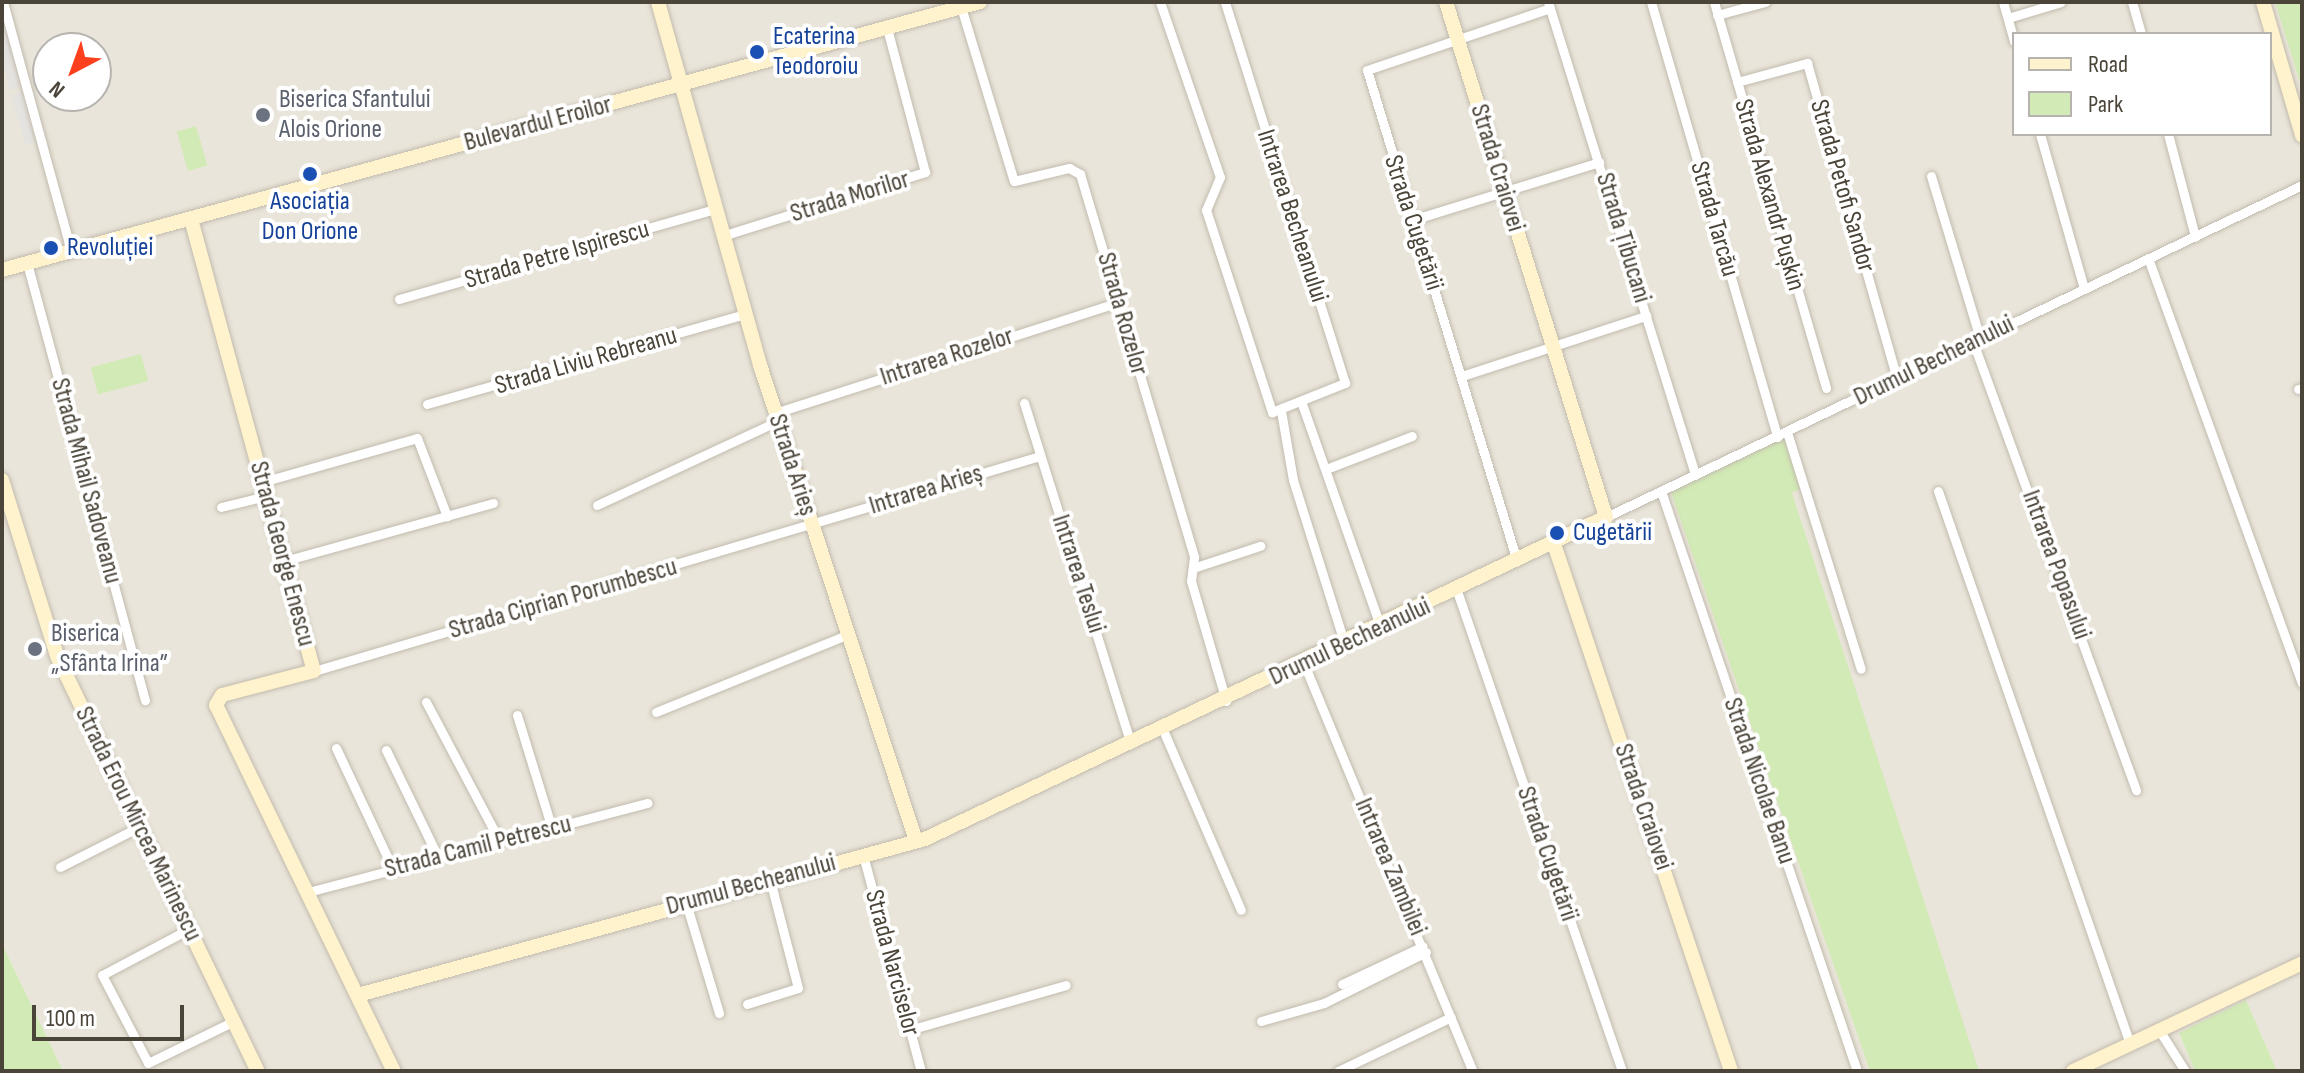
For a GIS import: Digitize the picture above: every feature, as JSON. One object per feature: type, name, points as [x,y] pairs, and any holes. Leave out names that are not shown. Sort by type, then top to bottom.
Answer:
[{"type":"street","points":[[3,2],[71,251]]},
{"type":"street","name":"Strada Arieș","points":[[658,2],[744,314],[916,841]]},
{"type":"street","name":"Bulevardul Eroilor","points":[[2,270],[887,28],[925,9],[961,7],[980,2]]},
{"type":"street","points":[[1160,2],[1220,177],[1205,203],[1239,324],[1266,408],[1281,411],[1293,480],[1345,645]]},
{"type":"street","name":"Intrarea Becheanului","points":[[1225,2],[1345,383],[1281,411]]},
{"type":"street","name":"Strada Craiovei","points":[[1446,2],[1606,517]]},
{"type":"street","name":"Strada Tarcău","points":[[1651,2],[1777,437]]},
{"type":"street","name":"Strada Alexandr Pușkin","points":[[1714,2],[1826,388]]},
{"type":"street","points":[[1717,15],[1765,2]]},
{"type":"street","points":[[2003,2],[2012,33]]},
{"type":"street","points":[[2008,18],[2061,2]]},
{"type":"street","points":[[2132,2],[2140,32]]},
{"type":"street","points":[[2263,2],[2272,32]]},
{"type":"street","name":"Strada Cugetării","points":[[1517,561],[1367,70],[1549,5]]},
{"type":"street","name":"Strada Țibucani","points":[[1549,5],[1695,475]]},
{"type":"street","name":"Strada Rozelor","points":[[961,7],[1014,181],[1076,168],[1118,302],[1193,568],[1226,701]]},
{"type":"street","name":"Strada Morilor","points":[[722,236],[925,172],[887,28]]},
{"type":"street","points":[[2272,33],[2302,135]]},
{"type":"street","name":"Strada Petofi Sandor","points":[[1737,82],[1807,63],[1897,378]]},
{"type":"street","points":[[2041,136],[2084,288]]},
{"type":"street","points":[[2169,136],[2195,236]]},
{"type":"street","points":[[1412,220],[1599,162]]},
{"type":"street","name":"Intrarea Popasului","points":[[1931,176],[1976,340],[2136,790]]},
{"type":"street","name":"Drumul Becheanului","points":[[358,995],[916,841],[1381,628],[1606,517],[2302,185]]},
{"type":"street","name":"Strada Petre Ispirescu","points":[[399,299],[714,209]]},
{"type":"street","name":"Strada George Enescu","points":[[191,219],[314,671],[216,701],[394,1071]]},
{"type":"street","points":[[2148,258],[2302,683]]},
{"type":"street","name":"Strada Mihail Sadoveanu","points":[[27,263],[145,700]]},
{"type":"street","name":"Intrarea Rozelor","points":[[597,505],[777,417],[1118,302]]},
{"type":"street","name":"Strada Liviu Rebreanu","points":[[427,404],[744,314]]},
{"type":"street","points":[[1462,376],[1646,316]]},
{"type":"street","name":"Intrarea Teslui","points":[[1024,403],[1131,744]]},
{"type":"street","points":[[1302,404],[1381,628]]},
{"type":"street","points":[[1787,432],[1861,669]]},
{"type":"street","points":[[1326,469],[1412,436]]},
{"type":"street","points":[[221,507],[264,489],[417,438],[447,516]]},
{"type":"street","name":"Intrarea Arieș","points":[[812,526],[1040,456]]},
{"type":"street","name":"Strada Erou Mircea Marinescu","points":[[2,480],[46,630],[258,1071]]},
{"type":"street","name":"Strada Nicolae Banu","points":[[1661,491],[1857,1071]]},
{"type":"street","points":[[1938,491],[2130,1044]]},
{"type":"street","points":[[284,561],[493,503]]},
{"type":"street","name":"Strada Ciprian Porumbescu","points":[[314,671],[812,526]]},
{"type":"street","name":"Strada Craiovei","points":[[1554,544],[1731,1071]]},
{"type":"street","points":[[1193,568],[1260,546]]},
{"type":"street","name":"Strada Cugetării","points":[[1457,591],[1622,1071]]},
{"type":"street","points":[[656,712],[849,634]]},
{"type":"street","name":"Intrarea Zambilei","points":[[1304,664],[1473,1071]]},
{"type":"street","points":[[426,702],[500,842]]},
{"type":"street","points":[[517,715],[552,829]]},
{"type":"street","points":[[1163,730],[1241,910]]},
{"type":"street","points":[[336,748],[393,869]]},
{"type":"street","points":[[386,750],[438,857]]},
{"type":"street","name":"Strada Camil Petrescu","points":[[308,892],[648,803]]},
{"type":"street","points":[[60,867],[139,827]]},
{"type":"street","name":"Strada Narciselor","points":[[863,855],[921,1071]]},
{"type":"street","points":[[747,1004],[798,988],[770,880]]},
{"type":"street","points":[[686,903],[719,1013]]},
{"type":"street","points":[[189,929],[102,975],[148,1063],[234,1021]]},
{"type":"street","points":[[1342,984],[1424,949]]},
{"type":"street","points":[[1261,1021],[1324,1003],[1424,949]]},
{"type":"street","points":[[2073,1071],[2302,963]]},
{"type":"street","points":[[909,1030],[1066,985]]},
{"type":"street","points":[[1338,1071],[1451,1017]]},
{"type":"street","points":[[2159,1030],[2185,1071]]},
{"type":"shaded area","points":[[2,2],[2275,2],[2302,89],[2302,1071],[2277,1071],[2246,1000],[2179,1033],[2195,1071],[63,1071],[2,944]]},
{"type":"shaded area","points":[[2,17],[21,87],[10,90],[2,62]]},
{"type":"shaded area","points":[[23,92],[36,142],[26,145],[11,95]]},
{"type":"green space","points":[[2275,2],[2302,2],[2302,89]]},
{"type":"green space","points":[[196,126],[207,165],[188,171],[177,132]]},
{"type":"green space","points":[[141,354],[148,381],[98,395],[91,367]]},
{"type":"green space","points":[[1787,434],[1804,487],[1792,493],[1979,1071],[1870,1071],[1671,492]]},
{"type":"green space","points":[[2,944],[63,1071],[2,1071]]},
{"type":"green space","points":[[2246,1000],[2277,1071],[2195,1071],[2179,1033]]},
{"type":"place","name":"Ecaterina Teodoroiu","points":[[757,52]]},
{"type":"place","name":"Biserica Sfantului Alois Orione","points":[[263,115]]},
{"type":"place","name":"Asociația Don Orione","points":[[310,174]]},
{"type":"place","name":"Revoluției","points":[[51,248]]},
{"type":"place","name":"Cugetării","points":[[1557,533]]},
{"type":"place","name":"Biserica „Sfânta Irina”","points":[[35,649]]}]
